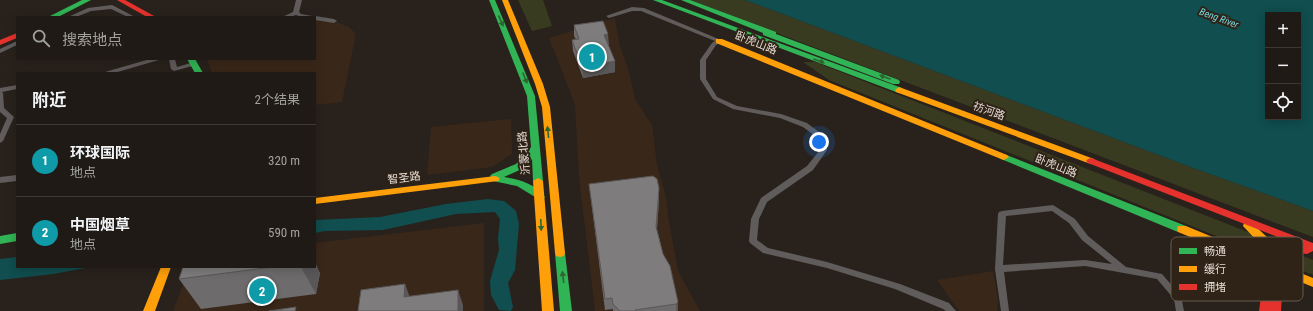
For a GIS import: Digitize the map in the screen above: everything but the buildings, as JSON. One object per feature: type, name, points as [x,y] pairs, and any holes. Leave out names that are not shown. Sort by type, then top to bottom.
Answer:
[{"type":"main road","points":[[54,16],[88,0]]},
{"type":"main road","points":[[58,16],[92,0]]},
{"type":"main road","points":[[120,0],[150,16]]},
{"type":"main road","points":[[129,0],[157,16]]},
{"type":"main road","name":"沂蒙北路","points":[[492,0],[531,96],[548,311]]},
{"type":"main road","points":[[505,0],[539,84],[546,107],[566,311]]},
{"type":"main road","points":[[645,0],[738,35],[792,51]]},
{"type":"main road","name":"祊河路","points":[[656,0],[1096,163],[1284,237]]},
{"type":"main road","name":"祊河路","points":[[674,0],[814,50],[1284,237]]},
{"type":"main road","points":[[684,0],[814,50]]},
{"type":"main road","points":[[0,42],[16,34]]},
{"type":"main road","name":"卧虎山路","points":[[719,41],[796,66],[833,84],[1213,237]]},
{"type":"main road","points":[[195,65],[203,72]]},
{"type":"main road","points":[[495,178],[511,172],[524,164],[529,160],[536,147]]},
{"type":"main road","points":[[1096,163],[1159,192],[1280,237]]},
{"type":"main road","points":[[495,178],[512,180],[534,191],[540,197]]},
{"type":"main road","name":"智圣路","points":[[316,200],[495,178]]},
{"type":"main road","points":[[1248,226],[1260,237]]},
{"type":"main road","points":[[0,236],[16,234]]},
{"type":"main road","points":[[0,240],[16,238]]},
{"type":"main road","points":[[149,311],[166,268]]},
{"type":"main road","points":[[156,311],[172,268]]},
{"type":"main road","name":"卧虎山路","points":[[1303,274],[1313,278]]},
{"type":"main road","name":"卧虎山路","points":[[1303,279],[1313,283]]},
{"type":"main road","points":[[543,311],[545,286]]},
{"type":"main road","points":[[564,291],[569,311]]},
{"type":"main road","points":[[1266,311],[1267,301]]},
{"type":"main road","points":[[1275,311],[1276,301]]},
{"type":"street","points":[[297,13],[299,0]]},
{"type":"street","points":[[73,16],[90,9],[112,7],[130,16]]},
{"type":"street","points":[[609,16],[632,10],[642,10],[719,41]]},
{"type":"street","points":[[288,16],[297,13],[304,16]]},
{"type":"street","points":[[316,18],[334,21]]},
{"type":"street","points":[[719,41],[714,44],[703,60],[703,79],[715,98],[735,108],[781,116],[805,126],[821,137],[824,150],[810,168],[764,200],[755,219],[753,241],[766,251],[827,265],[897,286],[946,306],[952,311]]},
{"type":"street","points":[[0,51],[16,43]]},
{"type":"street","points":[[111,72],[153,60]]},
{"type":"street","points":[[172,60],[174,69],[195,65]]},
{"type":"street","points":[[182,72],[195,65]]},
{"type":"street","points":[[0,141],[13,116],[1,109],[0,92],[16,87]]},
{"type":"street","points":[[0,180],[16,178]]},
{"type":"street","points":[[1005,311],[999,269],[1002,214],[1053,208],[1072,221],[1085,238],[1124,270]]},
{"type":"street","points":[[999,269],[1085,263],[1159,276],[1171,290]]},
{"type":"street","points":[[1178,301],[1180,311]]},
{"type":"shaded area","points":[[615,18],[619,43],[629,72],[635,99],[652,125],[657,166],[666,197],[678,271],[700,311],[595,311],[579,177],[575,105],[549,38]]},
{"type":"shaded area","points":[[316,20],[339,23],[349,27],[354,32],[355,39],[342,102],[316,105],[316,72],[212,72],[207,60],[316,60]]},
{"type":"shaded area","points":[[511,119],[512,154],[492,167],[427,175],[431,127]]},
{"type":"shaded area","points":[[484,223],[484,311],[173,311],[190,268],[316,268],[316,243]]},
{"type":"shaded area","points":[[993,271],[998,299],[997,311],[959,311],[937,280]]},
{"type":"green space","points":[[518,0],[543,0],[552,26],[532,31]]},
{"type":"green space","points":[[690,0],[745,0],[1196,169],[1313,211],[1313,237]]},
{"type":"green space","points":[[803,62],[815,62],[1261,237],[1219,237],[829,80]]},
{"type":"green space","points":[[1303,256],[1313,260],[1313,275],[1303,271]]},
{"type":"water","name":"Beng River","points":[[745,0],[1313,0],[1313,211],[1196,169]]},
{"type":"water","points":[[488,199],[504,201],[516,211],[519,224],[515,270],[508,283],[513,307],[511,311],[499,310],[491,295],[490,281],[499,250],[498,238],[500,219],[495,212],[456,214],[383,230],[325,231],[316,233],[316,220],[380,217],[446,204]]},
{"type":"water","points":[[16,257],[16,268],[86,268],[53,274],[0,280],[0,259]]},
{"type":"traffic: fast","points":[[54,16],[88,0]]},
{"type":"traffic: fast","points":[[492,0],[531,96],[538,181]]},
{"type":"traffic: fast","points":[[656,0],[899,90]]},
{"type":"traffic: fast","points":[[684,0],[773,34]]},
{"type":"traffic: fast","points":[[766,33],[896,82]]},
{"type":"traffic: fast","points":[[192,60],[198,72]]},
{"type":"traffic: fast","points":[[495,176],[508,172],[519,166],[528,158],[535,147]]},
{"type":"traffic: fast","points":[[1004,157],[1182,229]]},
{"type":"traffic: fast","points":[[496,179],[520,184],[530,189],[540,197]]},
{"type":"traffic: fast","points":[[0,240],[16,237]]},
{"type":"traffic: fast","points":[[560,253],[566,311]]},
{"type":"traffic: slow","points":[[505,0],[539,84],[546,107],[560,253]]},
{"type":"traffic: slow","points":[[719,41],[1004,157]]},
{"type":"traffic: slow","points":[[899,90],[1091,161]]},
{"type":"traffic: slow","points":[[316,201],[495,179]]},
{"type":"traffic: slow","points":[[538,181],[548,311]]},
{"type":"traffic: slow","points":[[1248,226],[1260,237]]},
{"type":"traffic: slow","points":[[1182,229],[1201,237]]},
{"type":"traffic: slow","points":[[149,311],[166,268]]},
{"type":"traffic: slow","points":[[1303,279],[1313,283]]},
{"type":"traffic: jam","points":[[120,0],[150,16]]},
{"type":"traffic: jam","points":[[0,43],[16,35]]},
{"type":"traffic: jam","points":[[1091,161],[1287,237]]},
{"type":"traffic: jam","points":[[1303,243],[1313,247]]},
{"type":"traffic: jam","points":[[1303,249],[1307,250]]},
{"type":"traffic: jam","points":[[1265,311],[1266,301]]},
{"type":"traffic: jam","points":[[1275,311],[1276,301]]},
{"type":"place","name":"环球国际","points":[[592,57]]},
{"type":"place","name":"中国烟草","points":[[262,291]]}]
